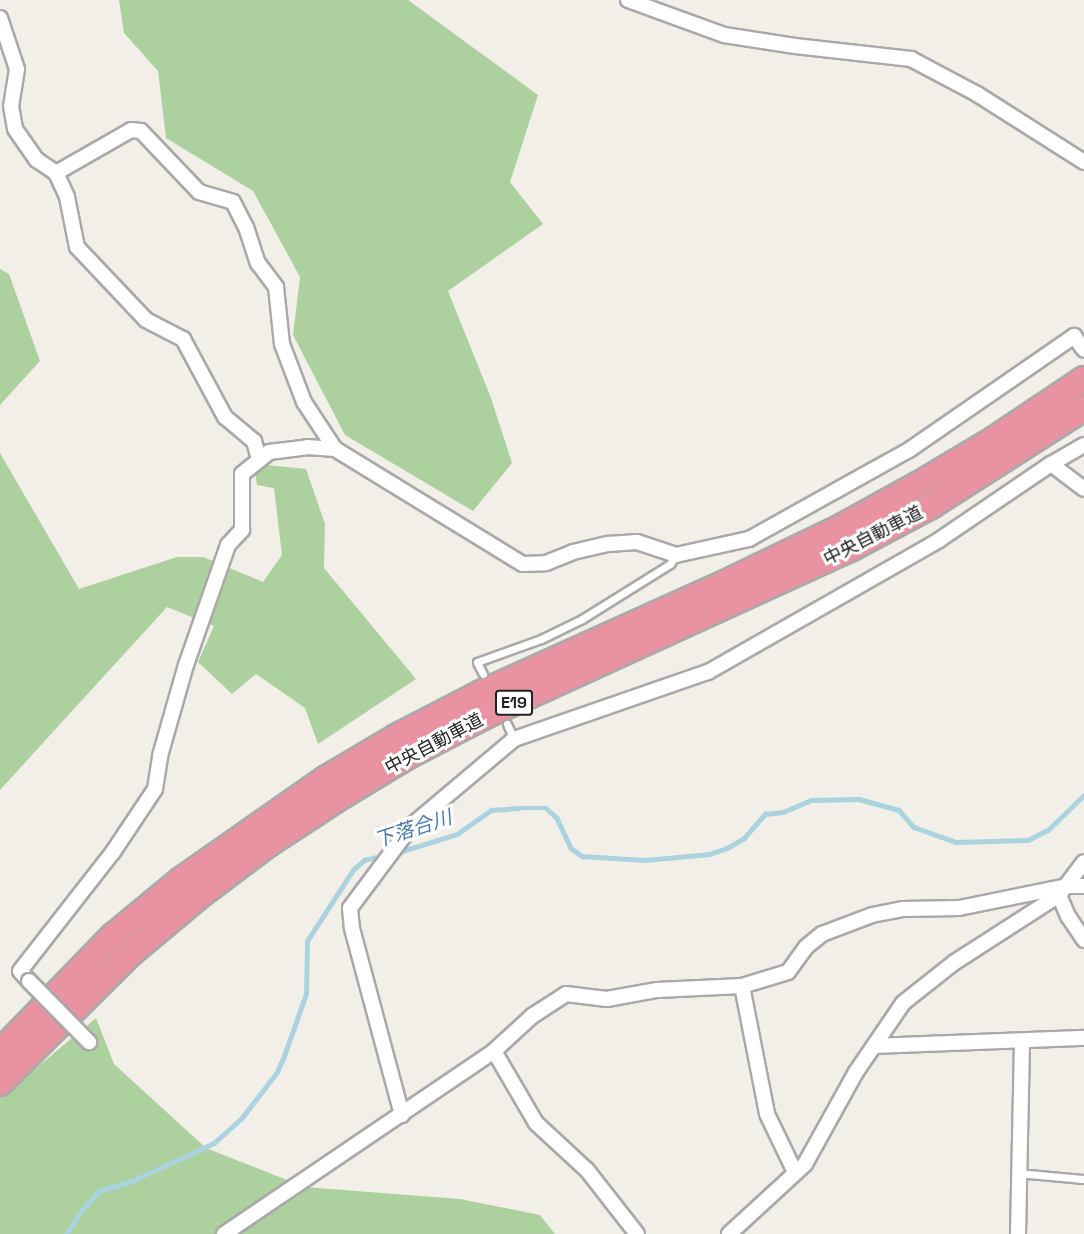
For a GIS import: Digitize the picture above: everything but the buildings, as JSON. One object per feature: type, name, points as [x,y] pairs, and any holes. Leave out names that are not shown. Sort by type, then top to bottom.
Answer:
[{"type":"highway","name":"中央自動車道","points":[[0,1052],[122,929],[181,880],[325,779],[396,737],[481,693],[733,579],[841,526],[919,484],[984,445],[1084,379]]},
{"type":"highway","name":"中央自動車道","points":[[0,1083],[131,953],[249,858],[337,799],[408,756],[489,714],[742,601],[850,549],[931,506],[1084,408]]},
{"type":"street","points":[[628,0],[724,35],[795,46],[911,59],[977,94],[1084,162]]},
{"type":"street","points":[[0,18],[16,69],[11,106],[15,129],[37,160],[56,173],[67,197],[77,247],[146,320],[183,339],[225,417],[254,441],[259,460]]},
{"type":"street","points":[[56,173],[131,130],[141,131],[200,192],[232,202],[246,227],[258,263],[276,287],[282,344],[304,402],[335,448],[523,564],[546,563],[573,552],[609,544],[637,542],[676,555],[749,539],[909,450],[1074,336],[1084,350]]},
{"type":"street","points":[[402,1115],[352,928],[351,908],[412,825],[514,739],[708,672],[939,540],[1051,464],[1084,445]]},
{"type":"street","points":[[89,1042],[20,971],[112,852],[155,789],[160,756],[186,665],[228,545],[242,530],[242,474],[269,452],[307,447],[335,448]]},
{"type":"street","points":[[1051,464],[1084,489]]},
{"type":"street","points":[[729,1234],[794,1170],[805,1164],[856,1072],[911,995],[955,962],[1063,890],[1084,862]]},
{"type":"street","points":[[224,1234],[494,1051],[532,1016],[566,994],[607,999],[657,990],[742,986],[778,977],[788,972],[806,947],[822,934],[846,923],[885,912],[959,908],[1084,886]]},
{"type":"street","points":[[1063,890],[1068,916],[1084,940]]},
{"type":"street","points":[[742,986],[767,1114],[794,1170]]},
{"type":"street","points":[[874,1046],[1084,1038]]},
{"type":"street","points":[[1018,1234],[1022,1041]]},
{"type":"street","points":[[494,1051],[536,1124],[587,1170],[637,1234]]},
{"type":"lane","points":[[483,674],[477,662],[541,639],[582,619],[670,564],[676,555]]},
{"type":"lane","points":[[507,724],[514,739]]},
{"type":"lane","points":[[1018,1173],[1084,1179]]},
{"type":"green space","points":[[119,0],[408,0],[538,95],[510,182],[543,224],[448,291],[491,398],[512,463],[473,511],[345,435],[293,335],[300,277],[253,191],[166,138],[158,71],[124,33]]},
{"type":"green space","points":[[0,269],[9,274],[40,361],[0,405]]},
{"type":"green space","points":[[0,453],[79,589],[177,557],[203,557],[263,582],[282,555],[274,488],[257,485],[255,473],[267,465],[306,469],[325,524],[324,568],[416,679],[318,744],[305,708],[256,674],[232,694],[198,662],[214,626],[167,607],[0,790]]},
{"type":"green space","points":[[96,1018],[114,1064],[206,1148],[305,1187],[460,1199],[540,1215],[555,1234],[0,1234],[0,1098]]},
{"type":"waterway","name":"下落合川","points":[[396,853],[457,834],[491,810],[546,808],[557,818],[571,848],[582,856],[645,860],[710,854],[727,848],[744,838],[765,814],[783,812],[811,800],[859,799],[899,810],[914,827],[956,842],[1028,840],[1048,830],[1084,795]]},
{"type":"waterway","name":"下落合川","points":[[66,1234],[82,1210],[99,1191],[134,1180],[214,1143],[241,1119],[277,1072],[284,1056],[306,994],[307,941],[353,870],[364,860],[385,855]]}]
